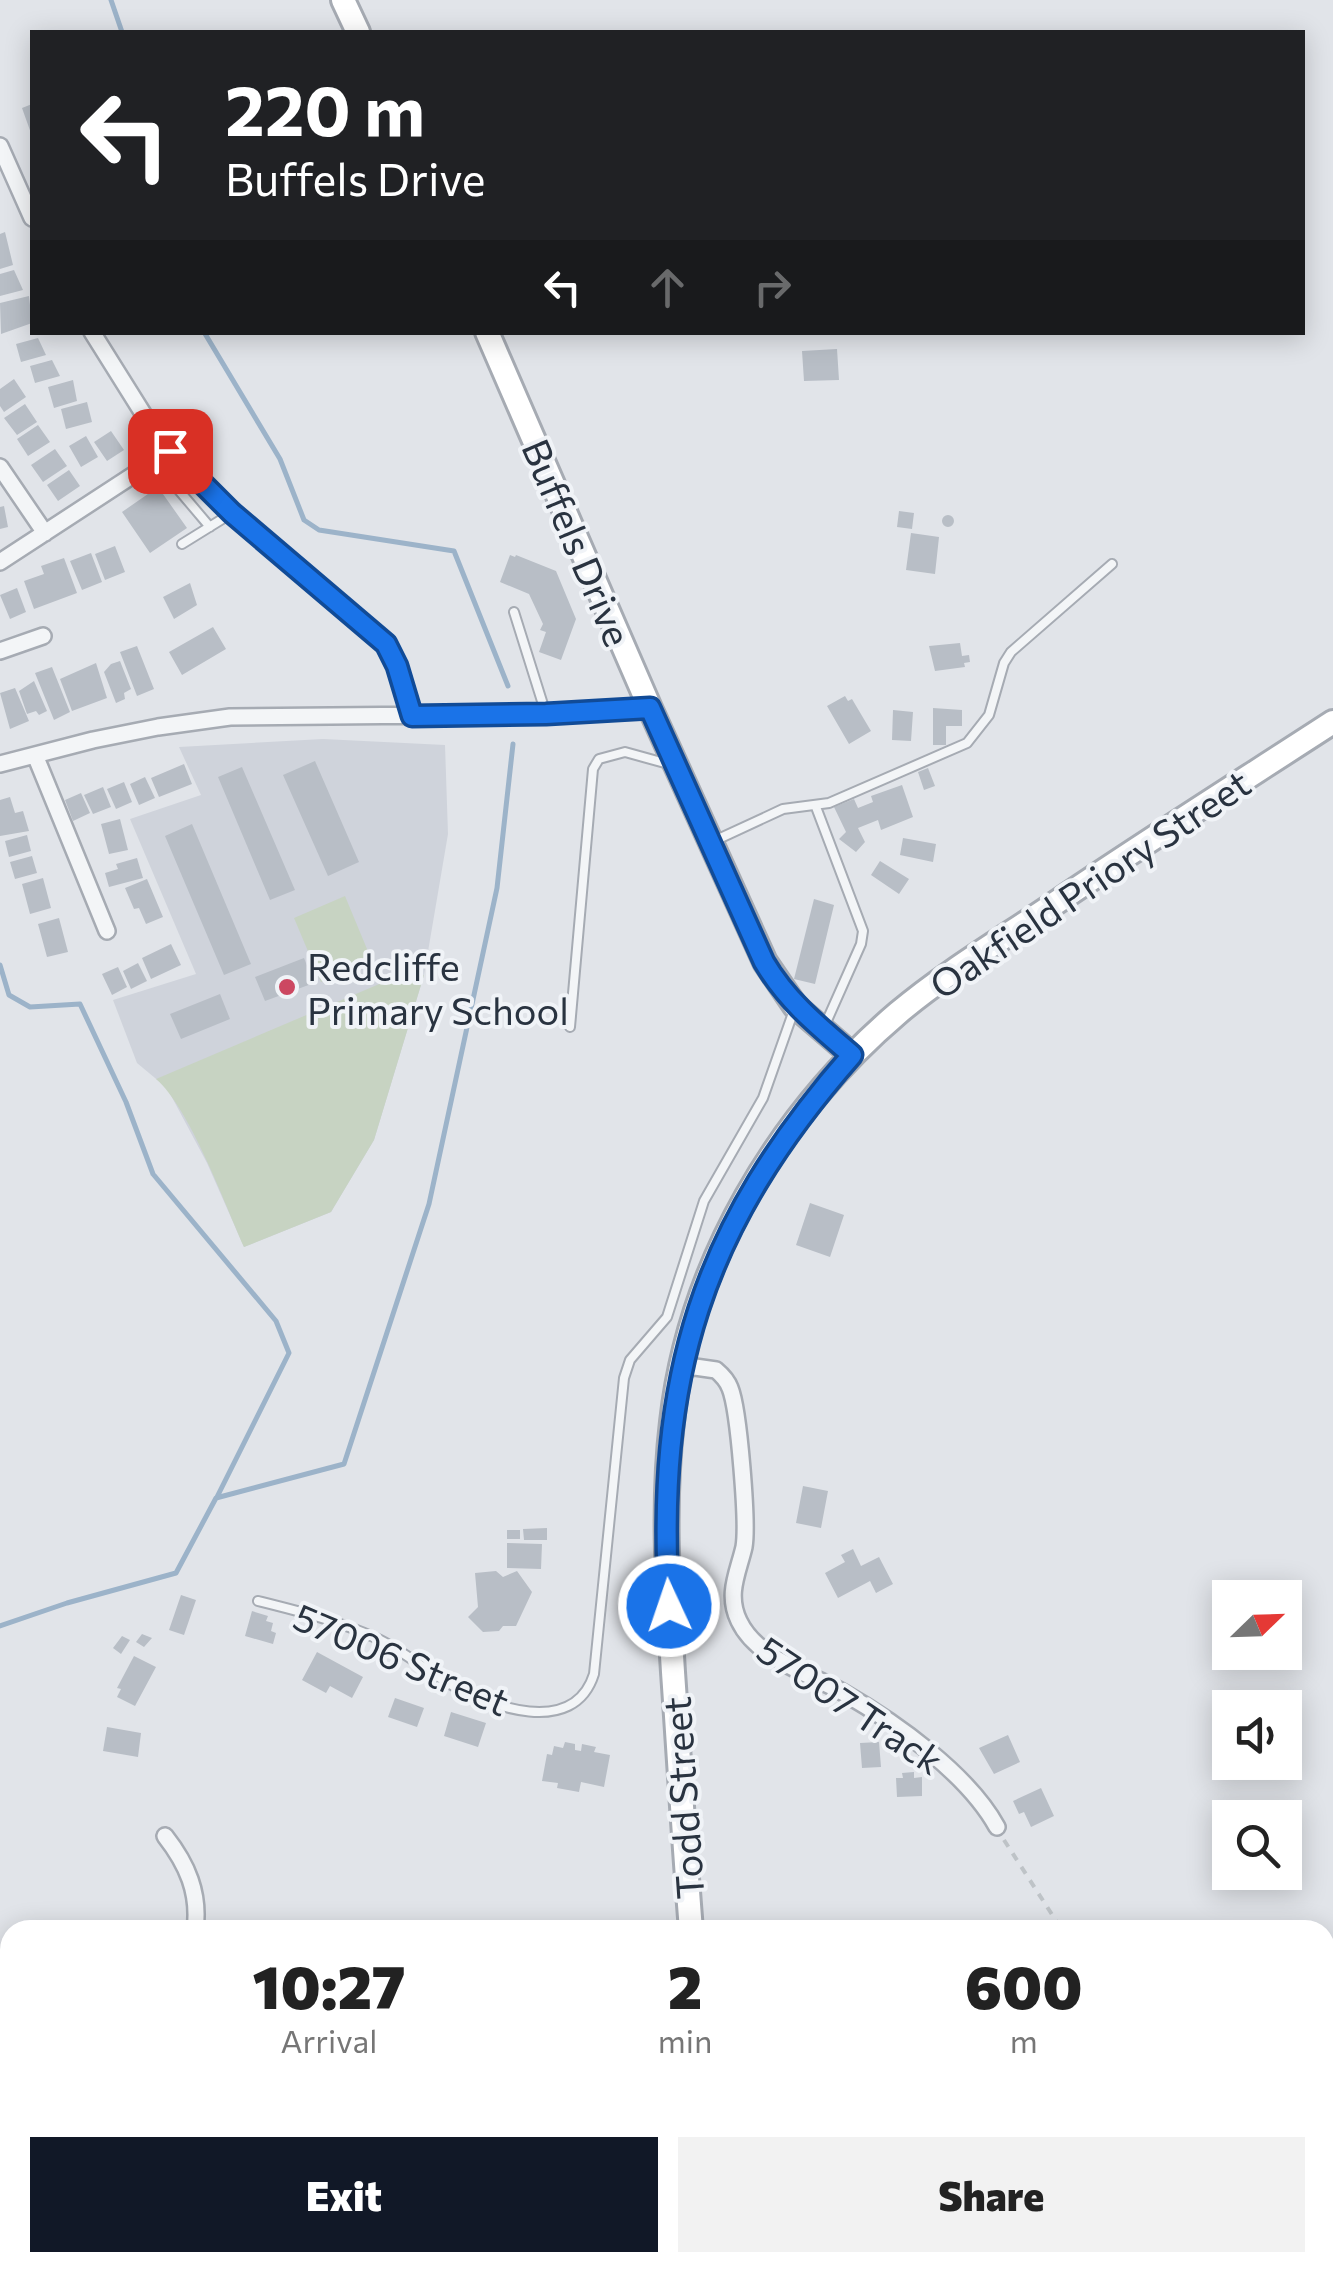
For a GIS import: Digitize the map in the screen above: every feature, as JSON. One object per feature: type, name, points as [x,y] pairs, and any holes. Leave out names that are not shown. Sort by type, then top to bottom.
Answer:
[{"type":"street","points":[[344,0],[357,30]]},
{"type":"street","points":[[0,146],[30,214]]},
{"type":"street","points":[[94,335],[116,375],[170,451],[232,513],[386,644],[412,716]]},
{"type":"street","name":"Buffels Drive","points":[[489,335],[764,962],[795,1006],[852,1055]]},
{"type":"street","points":[[0,562],[170,451]]},
{"type":"street","points":[[0,467],[45,533]]},
{"type":"street","points":[[0,651],[42,636]]},
{"type":"street","points":[[0,764],[158,727],[230,718],[546,714],[650,708]]},
{"type":"street","name":"Oakfield Priory Street","points":[[852,1055],[900,1011],[946,977],[1333,722]]},
{"type":"street","points":[[35,755],[106,931]]},
{"type":"street","name":"Todd Street","points":[[689,1920],[666,1566],[672,1421],[681,1370],[694,1316],[742,1206],[798,1118],[852,1055]]},
{"type":"street","name":"57007 Track","points":[[681,1370],[716,1370],[730,1388],[738,1428],[744,1533],[732,1600],[747,1635],[779,1659],[849,1696],[930,1754],[975,1793],[997,1827]]},
{"type":"street","points":[[165,1836],[180,1855],[192,1882],[198,1906],[196,1920]]},
{"type":"lane","points":[[166,476],[210,526]]},
{"type":"lane","points":[[182,544],[232,513]]},
{"type":"lane","points":[[710,844],[783,809],[816,807],[967,742],[989,715],[1004,663],[1012,652],[1112,564]]},
{"type":"lane","points":[[514,612],[546,714]]},
{"type":"lane","points":[[570,1027],[593,769],[599,759],[625,752],[676,766]]},
{"type":"lane","points":[[816,807],[863,932],[823,1030]]},
{"type":"lane","name":"57006 Street","points":[[258,1600],[374,1637],[448,1683],[492,1703],[553,1712],[580,1702],[594,1674],[624,1378],[630,1360],[667,1317],[704,1200],[763,1098],[795,1006]]},
{"type":"path","points":[[997,1827],[1055,1920]]},
{"type":"shaded area","name":"Redcliffe Primary School","points":[[323,739],[445,745],[448,834],[424,975],[374,1140],[331,1212],[244,1247],[207,1163],[167,1088],[137,1063],[113,1000],[196,974],[130,819],[201,795],[179,747]]},
{"type":"green space","points":[[345,896],[372,961],[321,982],[294,918]]},
{"type":"green space","points":[[424,975],[374,1140],[331,1212],[244,1247],[193,1133],[156,1079],[384,982]]},
{"type":"building","points":[[30,105],[30,130],[22,108]]},
{"type":"building","points":[[5,232],[13,265],[0,269],[0,234]]},
{"type":"building","points":[[14,270],[23,290],[0,296],[0,274]]},
{"type":"building","points":[[29,296],[30,324],[1,334],[0,303]]},
{"type":"building","points":[[38,338],[46,355],[21,362],[16,344]]},
{"type":"building","points":[[837,349],[839,380],[804,381],[802,351]]},
{"type":"building","points":[[52,360],[60,376],[35,383],[30,366]]},
{"type":"building","points":[[14,379],[26,397],[4,412],[0,389]]},
{"type":"building","points":[[73,380],[77,401],[54,408],[48,387]]},
{"type":"building","points":[[87,402],[92,422],[66,429],[61,409]]},
{"type":"building","points":[[25,404],[37,422],[17,435],[4,418]]},
{"type":"building","points":[[38,425],[50,442],[28,456],[17,439]]},
{"type":"building","points":[[111,431],[124,450],[107,461],[94,442]]},
{"type":"building","points":[[86,436],[98,457],[81,467],[69,446]]},
{"type":"building","points":[[55,449],[67,466],[43,482],[31,465]]},
{"type":"building","points":[[69,470],[80,486],[58,501],[47,485]]},
{"type":"building","points":[[158,487],[187,528],[150,553],[122,512]]},
{"type":"building","points":[[4,506],[8,527],[0,529],[0,507]]},
{"type":"building","points":[[899,511],[914,513],[912,529],[897,527]]},
{"type":"building","points":[[948,515],[954,521],[948,527],[942,521]]},
{"type":"building","points":[[911,533],[939,537],[935,574],[906,570]]},
{"type":"building","points":[[115,546],[125,572],[105,580],[95,554]]},
{"type":"building","points":[[91,553],[102,582],[82,590],[70,561]]},
{"type":"building","points":[[510,555],[556,571],[576,619],[561,660],[539,652],[546,632],[540,630],[543,624],[529,594],[500,582]]},
{"type":"building","points":[[64,558],[77,593],[34,609],[24,581],[44,574],[41,566]]},
{"type":"building","points":[[190,583],[197,605],[174,619],[163,597]]},
{"type":"building","points":[[17,588],[26,612],[10,619],[0,595]]},
{"type":"building","points":[[213,627],[226,649],[182,675],[169,652]]},
{"type":"building","points":[[960,643],[962,656],[969,655],[970,662],[964,663],[965,667],[935,671],[929,646]]},
{"type":"building","points":[[137,646],[154,689],[137,696],[120,652]]},
{"type":"building","points":[[120,661],[131,689],[124,693],[125,699],[116,703],[104,672]]},
{"type":"building","points":[[96,663],[107,698],[72,711],[60,679]]},
{"type":"building","points":[[52,667],[70,712],[54,720],[35,673]]},
{"type":"building","points":[[34,681],[47,711],[39,715],[36,711],[27,714],[19,691]]},
{"type":"building","points":[[15,688],[29,721],[10,729],[0,693]]},
{"type":"building","points":[[845,696],[848,701],[852,699],[871,731],[849,744],[827,706]]},
{"type":"building","points":[[933,708],[962,710],[962,726],[946,726],[946,745],[933,745]]},
{"type":"building","points":[[893,710],[913,712],[911,741],[892,740]]},
{"type":"building","points":[[315,761],[359,862],[328,876],[283,775]]},
{"type":"building","points":[[184,764],[192,784],[159,797],[151,778]]},
{"type":"building","points":[[242,767],[295,890],[270,900],[218,777]]},
{"type":"building","points":[[928,768],[935,786],[924,790],[918,772]]},
{"type":"building","points":[[145,777],[155,798],[139,805],[130,784]]},
{"type":"building","points":[[124,782],[132,802],[116,809],[107,789]]},
{"type":"building","points":[[902,785],[913,817],[881,830],[878,820],[858,828],[865,842],[856,852],[839,839],[846,832],[834,807],[854,799],[858,808],[873,802],[871,796]]},
{"type":"building","points":[[103,787],[111,807],[93,814],[84,795]]},
{"type":"building","points":[[81,793],[90,813],[73,821],[65,800]]},
{"type":"building","points":[[10,797],[15,813],[23,811],[29,831],[0,836],[0,800]]},
{"type":"building","points":[[120,819],[128,850],[109,854],[101,824]]},
{"type":"building","points":[[192,824],[251,964],[224,975],[165,836]]},
{"type":"building","points":[[27,835],[31,851],[9,857],[5,841]]},
{"type":"building","points":[[903,838],[936,844],[933,862],[900,855]]},
{"type":"building","points":[[32,856],[37,873],[15,879],[10,862]]},
{"type":"building","points":[[137,858],[143,878],[109,887],[105,873],[118,869],[116,864]]},
{"type":"building","points":[[880,861],[909,879],[899,894],[871,875]]},
{"type":"building","points":[[43,878],[51,908],[30,914],[22,884]]},
{"type":"building","points":[[147,879],[163,917],[146,924],[125,888]]},
{"type":"building","points":[[814,899],[834,905],[815,984],[794,979]]},
{"type":"building","points":[[59,918],[68,952],[47,957],[38,924]]},
{"type":"building","points":[[171,944],[181,965],[151,979],[142,958]]},
{"type":"building","points":[[304,958],[314,983],[265,1001],[255,977]]},
{"type":"building","points":[[138,963],[147,981],[131,989],[123,971]]},
{"type":"building","points":[[118,967],[127,987],[112,995],[102,974]]},
{"type":"building","points":[[220,994],[230,1019],[181,1039],[170,1014]]},
{"type":"building","points":[[810,1203],[844,1215],[830,1257],[796,1245]]},
{"type":"building","points":[[803,1486],[828,1491],[821,1528],[796,1523]]},
{"type":"building","points":[[547,1528],[547,1540],[524,1540],[523,1529]]},
{"type":"building","points":[[507,1530],[520,1530],[520,1539],[507,1539]]},
{"type":"building","points":[[507,1543],[542,1544],[541,1569],[507,1568]]},
{"type":"building","points":[[853,1549],[861,1566],[879,1557],[893,1584],[876,1593],[870,1581],[838,1598],[825,1573],[845,1562],[841,1555]]},
{"type":"building","points":[[496,1571],[503,1577],[517,1571],[532,1592],[516,1626],[483,1632],[468,1617],[478,1607],[475,1573]]},
{"type":"building","points":[[181,1595],[196,1600],[184,1635],[169,1630]]},
{"type":"building","points":[[252,1611],[268,1616],[266,1621],[273,1623],[273,1644],[245,1636]]},
{"type":"building","points":[[142,1634],[152,1638],[144,1647],[136,1642]]},
{"type":"building","points":[[122,1636],[130,1640],[121,1654],[113,1648]]},
{"type":"building","points":[[317,1652],[363,1677],[352,1698],[330,1686],[326,1693],[302,1680]]},
{"type":"building","points":[[134,1656],[156,1667],[135,1706],[117,1697],[121,1689],[117,1688]]},
{"type":"building","points":[[395,1698],[424,1708],[417,1727],[388,1717]]},
{"type":"building","points":[[451,1712],[486,1723],[478,1747],[444,1736]]},
{"type":"building","points":[[107,1727],[141,1733],[138,1757],[103,1751]]},
{"type":"building","points":[[1008,1735],[1020,1762],[994,1774],[979,1748]]},
{"type":"building","points":[[565,1742],[575,1744],[575,1750],[581,1751],[582,1744],[596,1747],[594,1752],[610,1755],[604,1787],[581,1782],[579,1792],[542,1781],[547,1754],[552,1755],[554,1746],[563,1748]]},
{"type":"building","points":[[879,1742],[881,1767],[862,1768],[860,1743]]},
{"type":"building","points":[[914,1772],[914,1778],[922,1777],[922,1796],[897,1797],[896,1778]]},
{"type":"building","points":[[1041,1788],[1054,1816],[1031,1827],[1013,1801]]},
{"type":"waterway","points":[[111,0],[121,30]]},
{"type":"waterway","points":[[206,335],[280,459],[304,520],[319,530],[454,551],[508,686]]},
{"type":"waterway","points":[[0,1626],[176,1573],[216,1498],[344,1464],[429,1204],[497,888],[513,744]]},
{"type":"waterway","points":[[0,965],[9,995],[30,1007],[80,1004],[126,1102],[153,1174],[276,1321],[289,1353],[217,1497]]},
{"type":"place","name":"Redcliffe Primary School","points":[[287,987]]},
{"type":"route","points":[[170,451],[232,513],[386,644],[412,716],[650,708],[764,962],[795,1006],[852,1055],[777,1148],[742,1206],[694,1316],[672,1421],[666,1566],[669,1606]]}]
